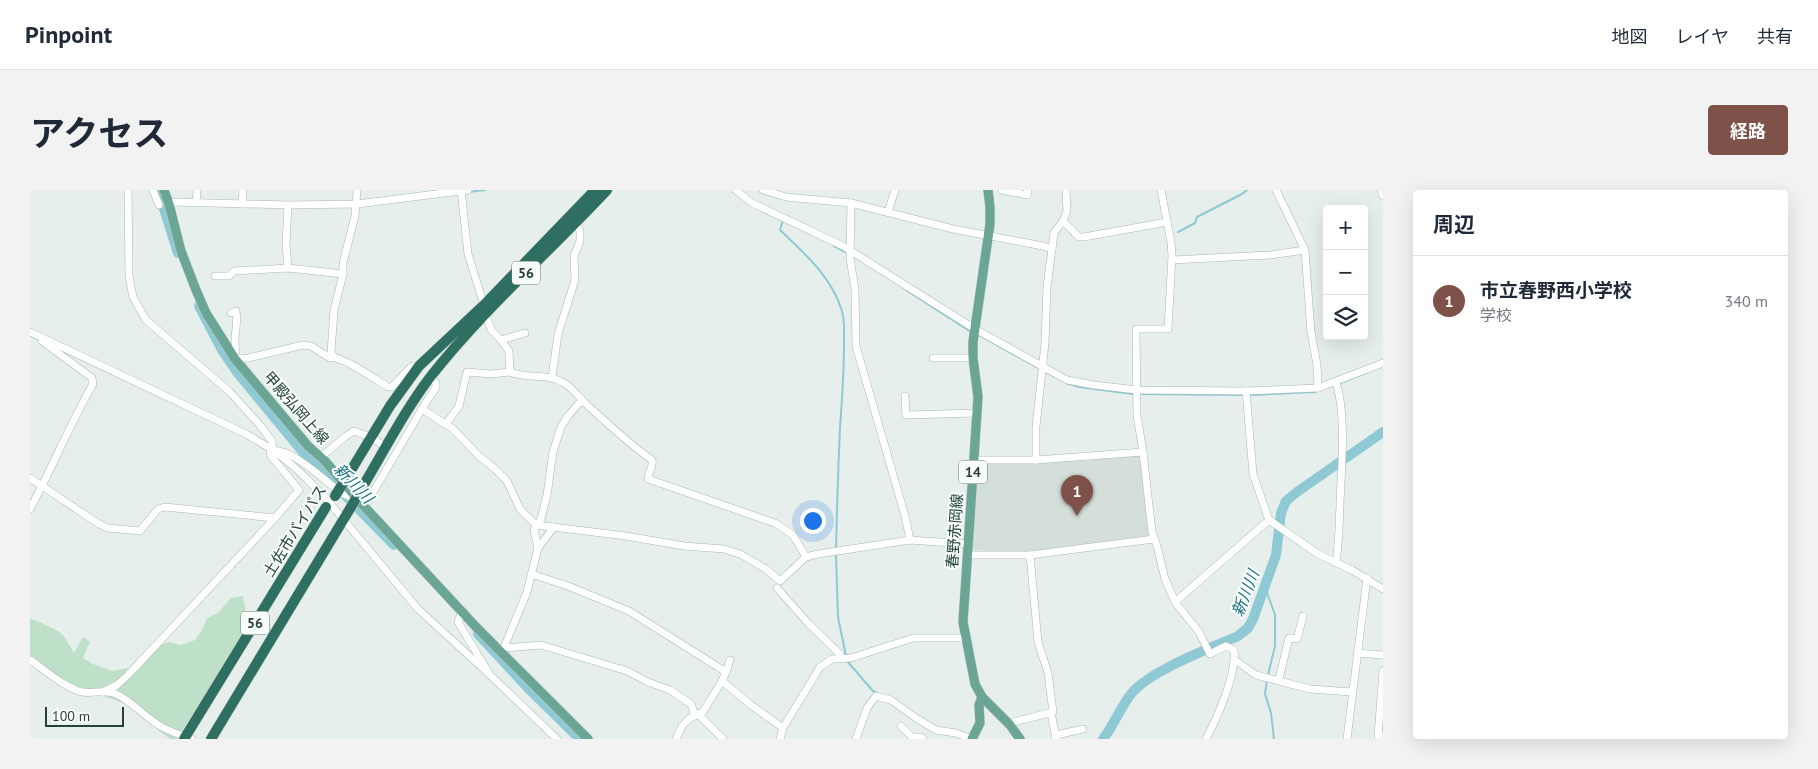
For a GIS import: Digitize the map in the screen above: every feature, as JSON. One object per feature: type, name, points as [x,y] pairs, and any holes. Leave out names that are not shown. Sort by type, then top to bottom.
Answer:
[{"type":"highway","name":"56","points":[[211,739],[342,519],[430,377],[484,310],[595,190]]},
{"type":"highway","name":"56","points":[[484,310],[576,224],[607,190]]},
{"type":"highway","name":"土佐市バイパス","points":[[184,739],[399,392],[419,366],[484,310]]},
{"type":"main road","name":"甲殿弘岡上線","points":[[164,190],[164,203],[196,290],[210,319],[234,358],[308,446],[321,457],[462,611],[503,650],[588,739]]},
{"type":"main road","name":"春野赤岡線","points":[[988,190],[990,207],[988,236],[975,329],[973,358],[978,397],[963,607],[966,638],[975,684],[982,697],[1010,725],[1020,739]]},
{"type":"main road","points":[[973,737],[980,723],[979,705],[982,697]]},
{"type":"street","points":[[128,190],[129,276],[133,297],[146,320],[230,392],[272,441],[274,450]]},
{"type":"street","points":[[153,190],[164,203],[288,205],[357,204],[464,190],[468,254],[492,331],[502,340],[509,351],[510,372]]},
{"type":"street","points":[[196,203],[197,190]]},
{"type":"street","points":[[242,204],[243,190]]},
{"type":"street","points":[[334,357],[331,352],[334,310],[343,274],[343,262],[355,216],[357,190]]},
{"type":"street","points":[[737,190],[752,202],[843,246],[975,329],[1066,380],[1138,390],[1246,391],[1318,388],[1383,363]]},
{"type":"street","points":[[763,190],[786,197],[851,203],[953,229],[1043,246],[1052,250]]},
{"type":"street","points":[[888,212],[895,190]]},
{"type":"street","points":[[1002,190],[1027,195],[1028,190]]},
{"type":"street","points":[[1036,460],[1036,427],[1043,367],[1047,287],[1054,233],[1063,220],[1066,210],[1066,190]]},
{"type":"street","points":[[1162,190],[1171,242],[1172,260],[1168,329],[1136,329],[1137,415],[1152,532],[1165,579],[1175,602],[1199,632],[1210,654],[1226,646],[1234,650],[1235,660],[1206,739]]},
{"type":"street","points":[[1276,190],[1305,250],[1311,332],[1317,365],[1318,388]]},
{"type":"street","points":[[1381,190],[1383,196]]},
{"type":"street","points":[[851,203],[850,251],[855,290],[856,346],[905,516],[910,540]]},
{"type":"street","points":[[288,205],[286,244],[288,268]]},
{"type":"street","points":[[1063,220],[1079,236],[1084,238],[1167,222]]},
{"type":"street","points":[[552,378],[558,334],[575,280],[574,256],[580,240],[580,230],[576,224]]},
{"type":"street","points":[[1172,260],[1261,256],[1305,250]]},
{"type":"street","points":[[215,276],[229,276],[234,272],[288,268],[343,274]]},
{"type":"street","points":[[231,312],[236,311],[238,323],[235,341],[236,354],[234,358],[248,358],[303,345],[311,346],[330,358],[334,357],[350,364],[388,387],[392,387],[412,366],[419,366]]},
{"type":"street","points":[[30,332],[246,434],[274,450],[330,502],[342,519],[418,609],[557,739]]},
{"type":"street","points":[[502,340],[525,333]]},
{"type":"street","points":[[30,509],[71,424],[93,384],[92,378],[40,339],[40,336]]},
{"type":"street","points":[[933,358],[973,358]]},
{"type":"street","points":[[446,424],[459,406],[467,372],[491,374],[510,372],[552,378],[567,385],[636,448],[652,460],[653,463],[648,479],[775,523],[793,536],[806,557]]},
{"type":"street","points":[[103,692],[117,685],[128,676],[299,490],[270,453],[274,450],[280,450],[295,457],[340,492],[363,505],[436,387],[436,383],[430,377]]},
{"type":"street","points":[[1336,382],[1342,418],[1342,465],[1336,563]]},
{"type":"street","points":[[1246,391],[1253,474],[1269,520],[1318,554],[1367,578],[1383,589]]},
{"type":"street","points":[[905,396],[906,415],[977,413]]},
{"type":"street","points":[[538,548],[534,530],[540,519],[547,495],[553,452],[561,427],[582,400]]},
{"type":"street","points":[[422,409],[454,429],[479,456],[500,474],[510,487],[514,501],[536,524],[684,546],[724,549],[740,554],[766,569],[780,581],[806,557],[836,551],[910,540],[968,544]]},
{"type":"street","points":[[321,457],[354,431],[370,437],[386,447]]},
{"type":"street","points":[[974,460],[1036,460],[1143,452]]},
{"type":"street","points":[[30,478],[80,513],[108,528],[140,531],[158,510],[165,507],[275,518]]},
{"type":"street","points":[[1175,602],[1269,520]]},
{"type":"street","points":[[554,527],[538,548],[527,592],[503,650],[541,645],[627,671],[648,682],[670,690],[691,704],[697,715],[723,739]]},
{"type":"street","points":[[967,554],[1030,555],[1154,539]]},
{"type":"street","points":[[1010,725],[1014,722],[1053,712],[1048,673],[1038,642],[1030,555]]},
{"type":"street","points":[[531,574],[568,586],[629,611],[726,672]]},
{"type":"street","points":[[1347,739],[1367,578]]},
{"type":"street","points":[[778,588],[808,623],[845,658]]},
{"type":"street","points":[[462,611],[458,622],[489,674]]},
{"type":"street","points":[[1276,679],[1289,638],[1297,639],[1303,616]]},
{"type":"street","points":[[780,739],[783,728],[820,668],[832,659],[845,658],[913,638],[966,638]]},
{"type":"street","points":[[1358,653],[1383,655]]},
{"type":"street","points":[[30,660],[75,690],[90,693],[110,692],[119,696],[159,726],[192,739]]},
{"type":"street","points":[[676,739],[690,718],[703,712],[722,682],[730,660]]},
{"type":"street","points":[[1235,660],[1256,675],[1310,689],[1352,692]]},
{"type":"street","points":[[1383,671],[1382,710],[1378,736],[1383,736]]},
{"type":"street","points":[[722,682],[783,728]]},
{"type":"street","points":[[856,739],[867,708],[876,696],[891,700],[936,730],[973,737]]},
{"type":"street","points":[[1050,712],[1056,737],[1082,729]]},
{"type":"street","points":[[901,726],[912,737],[921,737],[923,739]]},
{"type":"shaded area","points":[[1141,455],[1150,536],[1031,553],[970,550],[976,464],[1034,463]]},
{"type":"green space","points":[[243,596],[248,627],[177,739],[170,739],[124,703],[89,692],[55,676],[30,660],[30,619],[61,633],[74,653],[83,637],[90,642],[83,658],[112,671],[128,668],[159,645],[169,642],[181,645],[195,640],[207,618],[218,613],[231,598]]},
{"type":"waterway","name":"新川川","points":[[158,190],[178,253]]},
{"type":"waterway","points":[[468,192],[485,190]]},
{"type":"waterway","points":[[1178,232],[1195,223],[1197,217],[1247,190]]},
{"type":"waterway","points":[[783,220],[780,230],[808,257],[824,276],[837,299],[843,315],[844,366],[839,443],[836,550]]},
{"type":"waterway","points":[[834,246],[845,252]]},
{"type":"waterway","points":[[906,290],[971,332]]},
{"type":"waterway","name":"新川川","points":[[199,306],[222,350],[237,372],[303,452],[394,545]]},
{"type":"waterway","points":[[979,335],[1040,369]]},
{"type":"waterway","points":[[1046,372],[1055,377]]},
{"type":"waterway","points":[[1340,383],[1368,372]]},
{"type":"waterway","points":[[1066,383],[1079,387],[1133,394]]},
{"type":"waterway","points":[[1250,395],[1316,392]]},
{"type":"waterway","points":[[1140,394],[1242,395]]},
{"type":"waterway","name":"新川川","points":[[1103,739],[1127,699],[1140,685],[1166,669],[1238,636],[1248,628],[1276,555],[1281,513],[1286,501],[1383,432]]},
{"type":"waterway","points":[[836,555],[838,617],[846,656]]},
{"type":"waterway","points":[[1265,587],[1275,615],[1275,646],[1268,675]]},
{"type":"waterway","name":"新川川","points":[[478,634],[530,690],[580,739]]},
{"type":"waterway","points":[[847,661],[873,691],[878,693]]},
{"type":"waterway","points":[[1267,679],[1265,694],[1271,713],[1274,739]]},
{"type":"place","name":"市立春野西小学校","points":[[1077,516]]}]
